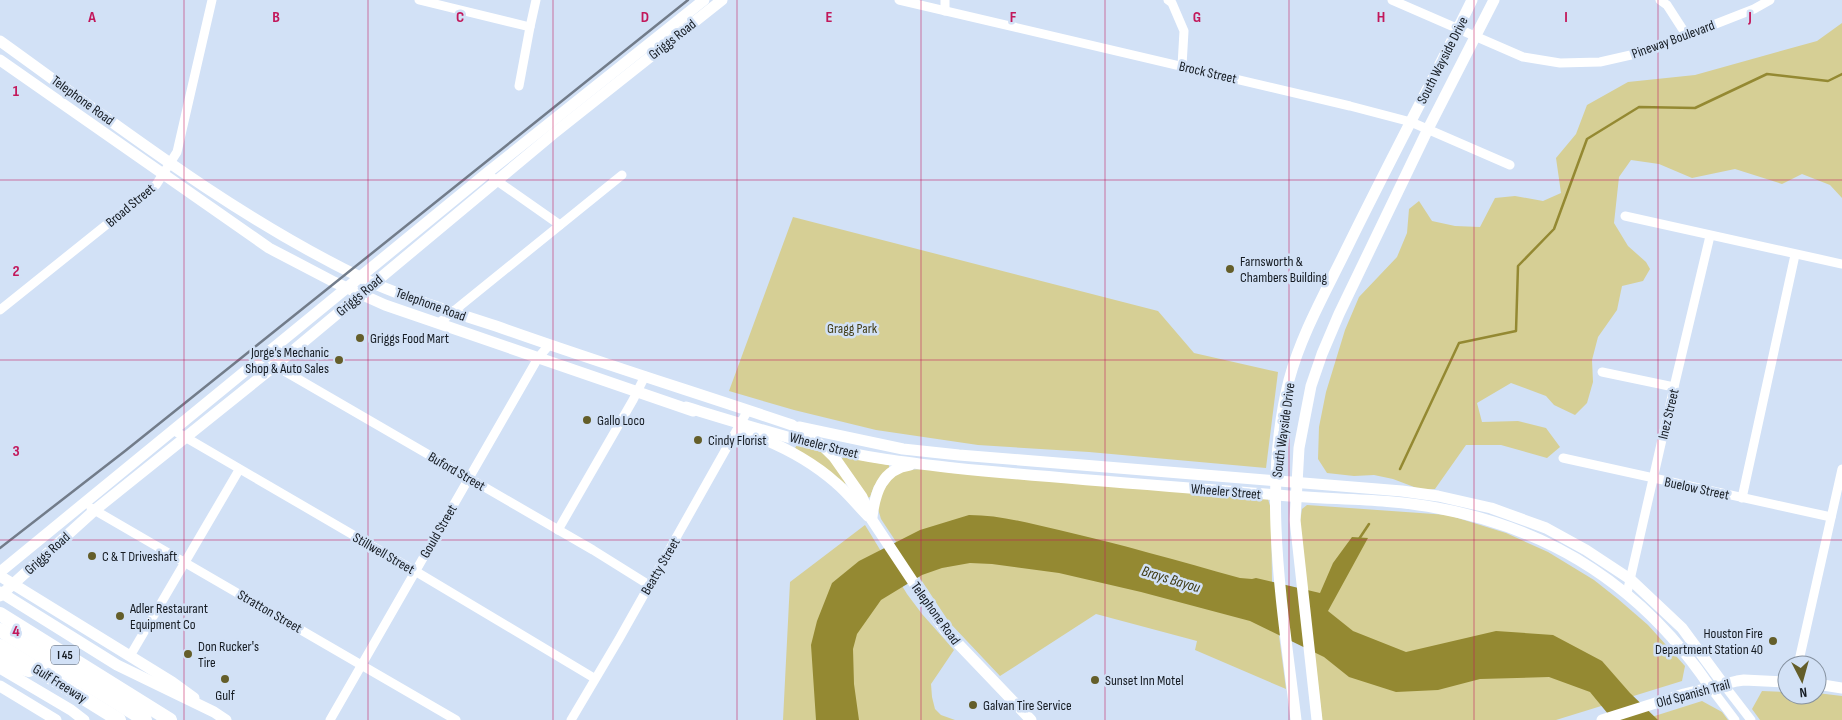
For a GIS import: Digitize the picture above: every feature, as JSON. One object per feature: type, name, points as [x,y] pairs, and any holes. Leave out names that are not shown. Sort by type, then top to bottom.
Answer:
[{"type":"highway","name":"Gulf Freeway","points":[[0,614],[117,707]]},
{"type":"highway","name":"Gulf Freeway","points":[[0,630],[117,707],[170,720]]},
{"type":"highway","name":"Gulf Freeway","points":[[0,646],[47,675],[145,720]]},
{"type":"highway","points":[[0,659],[8,664],[47,675]]},
{"type":"main road","name":"Griggs Road","points":[[5,590],[95,510],[277,364],[374,283],[492,177],[704,0]]},
{"type":"main road","name":"Griggs Road","points":[[0,574],[83,503],[361,277],[614,85],[722,0]]},
{"type":"main road","name":"South Wayside Drive","points":[[1296,720],[1276,544],[1275,481],[1289,381],[1302,341],[1367,207],[1472,0]]},
{"type":"main road","name":"South Wayside Drive","points":[[1317,720],[1296,548],[1295,497],[1299,448],[1311,386],[1339,314],[1428,129],[1494,0]]},
{"type":"main road","name":"Telephone Road","points":[[0,41],[170,163],[281,235],[361,277],[549,345],[792,425],[824,447],[834,457],[862,497],[872,519],[945,630],[1031,720]]},
{"type":"main road","name":"Telephone Road","points":[[0,60],[269,248],[360,294],[538,358],[740,427],[798,455],[836,483],[872,519]]},
{"type":"main road","points":[[1289,381],[1311,386]]},
{"type":"main road","name":"Wheeler Street","points":[[792,425],[903,449],[959,456],[1402,491],[1438,496],[1491,508],[1546,528],[1586,550],[1630,579],[1682,628],[1724,684]]},
{"type":"main road","name":"Wheeler Street","points":[[740,427],[824,447],[919,464],[1295,497],[1436,507],[1489,520],[1542,540],[1585,563],[1627,593],[1674,638],[1710,687]]},
{"type":"main road","points":[[872,519],[874,498],[878,488],[888,474],[900,466],[919,464]]},
{"type":"main road","points":[[1436,507],[1438,496]]},
{"type":"main road","points":[[1542,540],[1546,528]]},
{"type":"main road","points":[[0,574],[5,590],[117,665],[214,712]]},
{"type":"main road","points":[[5,590],[130,656],[172,682],[226,720]]},
{"type":"main road","points":[[0,668],[71,710],[84,720]]},
{"type":"main road","name":"Old Spanish Trail","points":[[1602,720],[1710,687],[1744,680],[1777,682]]},
{"type":"main road","points":[[0,686],[56,720]]},
{"type":"main road","points":[[1827,686],[1842,688]]},
{"type":"street","name":"Broad Street","points":[[0,310],[156,185],[177,152],[212,0]]},
{"type":"street","points":[[418,0],[530,27]]},
{"type":"street","points":[[519,86],[536,0]]},
{"type":"street","name":"Brock Street","points":[[899,0],[1411,122],[1510,165]]},
{"type":"street","points":[[945,0],[945,11]]},
{"type":"street","points":[[1168,0],[1172,4],[1184,31],[1182,66]]},
{"type":"street","name":"Pineway Boulevard","points":[[1392,0],[1523,57],[1560,63],[1600,62],[1644,52],[1754,9],[1770,0]]},
{"type":"street","points":[[1660,0],[1668,6],[1687,36]]},
{"type":"street","points":[[439,323],[622,175]]},
{"type":"street","points":[[492,177],[560,225]]},
{"type":"street","points":[[1626,216],[1842,264]]},
{"type":"street","name":"Inez Street","points":[[1627,593],[1710,236]]},
{"type":"street","points":[[1742,498],[1795,255]]},
{"type":"street","name":"Gould Street","points":[[330,720],[538,358],[549,345]]},
{"type":"street","name":"Buford Street","points":[[266,355],[286,372],[649,585]]},
{"type":"street","points":[[1602,372],[1674,387]]},
{"type":"street","points":[[558,530],[645,376]]},
{"type":"street","name":"Beatty Street","points":[[571,720],[594,678],[619,639],[748,410]]},
{"type":"street","name":"Stillwell Street","points":[[172,430],[416,571],[594,678]]},
{"type":"street","name":"Buelow Street","points":[[1563,458],[1831,517]]},
{"type":"street","points":[[1800,655],[1842,469]]},
{"type":"street","points":[[130,656],[239,470]]},
{"type":"street","name":"Stratton Street","points":[[83,503],[456,720]]},
{"type":"street","points":[[1724,684],[1751,720]]},
{"type":"street","points":[[1710,687],[1735,720]]},
{"type":"green space","points":[[1842,23],[1842,198],[1830,185],[1802,174],[1782,184],[1735,169],[1692,178],[1659,164],[1631,160],[1619,177],[1614,223],[1628,246],[1646,262],[1650,269],[1643,281],[1622,286],[1617,310],[1598,337],[1592,360],[1593,382],[1587,403],[1575,415],[1554,405],[1546,396],[1511,383],[1477,403],[1482,422],[1518,421],[1546,428],[1560,447],[1547,458],[1501,445],[1466,445],[1435,489],[1422,490],[1393,479],[1374,475],[1354,476],[1327,473],[1318,459],[1319,427],[1326,392],[1345,330],[1359,297],[1397,257],[1407,233],[1409,209],[1419,201],[1432,221],[1455,226],[1480,227],[1495,198],[1515,196],[1543,201],[1561,193],[1556,158],[1576,134],[1587,105],[1628,82],[1695,75],[1817,41]]},
{"type":"green space","name":"Gragg Park","points":[[793,217],[1158,311],[1194,353],[1278,372],[1266,468],[1089,452],[978,445],[876,430],[794,410],[729,391]]},
{"type":"green space","points":[[797,445],[820,451],[832,462],[846,483],[843,485],[795,448]]},
{"type":"green space","points":[[844,457],[889,465],[889,469],[874,486],[870,497],[867,498],[841,459]]},
{"type":"green space","points":[[924,469],[1268,499],[1271,509],[1272,582],[1286,689],[1195,650],[1197,641],[1096,614],[1000,676],[949,622],[881,519],[878,509],[878,498],[893,476],[906,470]]},
{"type":"green space","points":[[1307,505],[1448,515],[1506,533],[1548,552],[1594,580],[1648,625],[1685,666],[1682,681],[1556,720],[1322,720],[1300,522],[1302,509]]},
{"type":"green space","points":[[865,525],[907,594],[954,650],[931,684],[935,709],[941,715],[955,720],[783,720],[790,582]]},
{"type":"green space","points":[[1762,691],[1777,692],[1777,705],[1827,705],[1827,694],[1842,696],[1842,720],[1760,720],[1752,709]]},
{"type":"green space","points":[[1702,701],[1722,712],[1728,720],[1642,720]]},
{"type":"water","name":"Brays Bayou","points":[[969,515],[992,516],[1025,522],[1082,535],[1240,578],[1256,578],[1320,593],[1333,563],[1352,537],[1368,538],[1328,611],[1353,631],[1406,652],[1496,631],[1553,635],[1602,661],[1630,693],[1658,720],[1613,720],[1590,692],[1549,677],[1480,679],[1438,690],[1396,692],[1349,677],[1324,657],[1250,621],[1141,592],[1059,573],[970,563],[942,568],[922,575],[881,600],[857,634],[853,649],[854,684],[859,720],[816,720],[811,645],[817,621],[832,583],[859,561],[920,530]]},
{"type":"waterway","points":[[1400,469],[1459,343],[1516,331],[1518,266],[1554,229],[1587,139],[1639,107],[1695,108],[1767,74],[1828,81],[1842,74]]},
{"type":"waterway","points":[[1359,539],[1369,524]]},
{"type":"railway","points":[[0,548],[125,451],[688,0]]},
{"type":"place","name":"Farnsworth & Chambers Building","points":[[1230,269]]},
{"type":"place","name":"Griggs Food Mart","points":[[360,338]]},
{"type":"place","name":"Jorge's Mechanic Shop & Auto Sales","points":[[339,360]]},
{"type":"place","name":"Gallo Loco","points":[[587,420]]},
{"type":"place","name":"Cindy Florist","points":[[698,440]]},
{"type":"place","name":"C & T Driveshaft","points":[[92,556]]},
{"type":"place","name":"Adler Restaurant Equipment Co","points":[[120,616]]},
{"type":"place","name":"Houston Fire Department Station 40","points":[[1773,641]]},
{"type":"place","name":"Don Rucker's Tire","points":[[188,654]]},
{"type":"place","name":"Gulf","points":[[225,679]]},
{"type":"place","name":"Sunset Inn Motel","points":[[1095,680]]},
{"type":"place","name":"Galvan Tire Service","points":[[973,705]]}]
